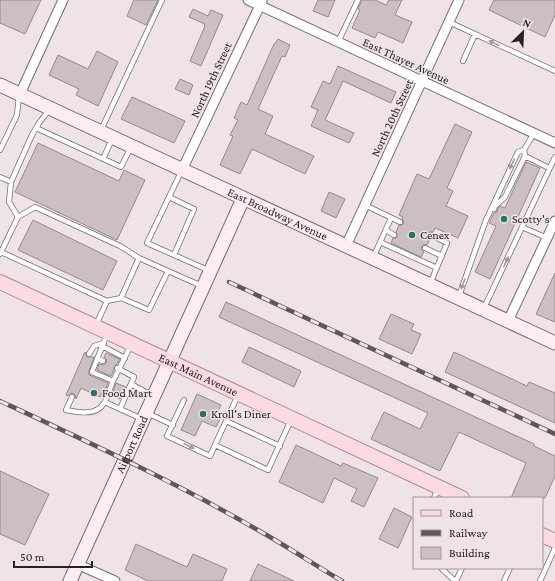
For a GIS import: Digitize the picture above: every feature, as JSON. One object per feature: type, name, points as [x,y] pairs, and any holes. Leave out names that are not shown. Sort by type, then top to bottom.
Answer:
[{"type":"main road","name":"East Main Avenue","points":[[0,282],[102,337],[132,344],[292,418],[436,493],[457,497]]},
{"type":"main road","points":[[543,535],[555,541]]},
{"type":"street","points":[[20,94],[63,0]]},
{"type":"street","name":"East Thayer Avenue","points":[[248,0],[261,3],[338,42],[555,143]]},
{"type":"street","name":"North 20th Street","points":[[346,246],[460,0]]},
{"type":"street","name":"North 19th Street","points":[[182,170],[261,3]]},
{"type":"street","name":"East Broadway Avenue","points":[[0,85],[555,343]]},
{"type":"street","name":"Airport Road","points":[[70,581],[243,198]]},
{"type":"street","points":[[508,321],[555,221]]},
{"type":"street","points":[[78,564],[115,581]]},
{"type":"lane","points":[[100,132],[162,0]]},
{"type":"lane","points":[[338,42],[358,0]]},
{"type":"lane","points":[[449,22],[555,71]]},
{"type":"lane","points":[[462,61],[475,34]]},
{"type":"lane","points":[[0,150],[17,115],[20,94]]},
{"type":"lane","points":[[18,217],[9,202],[11,182],[36,128],[50,108]]},
{"type":"lane","points":[[36,128],[121,167],[131,146]]},
{"type":"lane","points":[[486,220],[490,216],[495,206],[505,197],[525,156],[524,150],[534,133]]},
{"type":"lane","points":[[103,159],[113,138]]},
{"type":"lane","points":[[458,298],[486,220],[518,152],[524,150]]},
{"type":"lane","points":[[525,156],[549,168]]},
{"type":"lane","points":[[483,310],[555,157]]},
{"type":"lane","points":[[182,170],[147,243],[210,271]]},
{"type":"lane","points":[[0,177],[11,182]]},
{"type":"lane","points":[[169,197],[194,209],[174,255]]},
{"type":"lane","points":[[364,205],[400,222]]},
{"type":"lane","points":[[168,271],[149,310],[121,298],[107,301],[0,253],[18,217],[35,207],[120,246],[139,258],[168,271],[203,287]]},
{"type":"lane","points":[[373,259],[392,218]]},
{"type":"lane","points":[[522,227],[547,238]]},
{"type":"lane","points":[[386,230],[394,235]]},
{"type":"lane","points":[[430,284],[447,243],[431,235]]},
{"type":"lane","points":[[380,242],[437,268]]},
{"type":"lane","points":[[425,248],[442,256]]},
{"type":"lane","points":[[121,298],[139,258]]},
{"type":"lane","points":[[107,301],[102,337],[97,359],[92,372],[113,381]]},
{"type":"lane","points":[[89,354],[102,337]]},
{"type":"lane","points":[[102,337],[125,358]]},
{"type":"lane","points":[[72,397],[66,410],[76,412],[92,412],[98,410],[105,402],[118,368],[132,344]]},
{"type":"lane","points":[[97,359],[103,361]]},
{"type":"lane","points":[[118,368],[134,377],[120,409]]},
{"type":"lane","points":[[131,384],[153,396]]},
{"type":"lane","points":[[184,400],[167,436],[210,456],[239,394]]},
{"type":"lane","points":[[105,402],[120,409],[173,425]]},
{"type":"lane","points":[[215,445],[268,470],[292,418]]},
{"type":"lane","points":[[226,421],[280,446]]},
{"type":"lane","points":[[540,581],[555,548]]},
{"type":"lane","points":[[442,569],[455,581],[461,569]]},
{"type":"lane","points":[[504,581],[510,569]]},
{"type":"building","points":[[0,0],[41,0],[25,34],[0,23]]},
{"type":"building","points":[[134,0],[158,0],[146,25],[127,16]]},
{"type":"building","points":[[318,0],[335,0],[328,17],[313,11]]},
{"type":"building","points":[[362,0],[375,0],[386,5],[389,0],[402,0],[395,15],[412,22],[403,43],[378,32],[375,38],[352,28],[360,10],[358,9]]},
{"type":"building","points":[[494,0],[555,0],[555,15],[545,37],[489,10]]},
{"type":"building","points":[[193,9],[208,16],[211,10],[223,15],[201,66],[190,61],[205,26],[205,24],[189,17]]},
{"type":"building","points":[[278,39],[290,45],[285,57],[282,56],[258,109],[273,116],[265,134],[314,156],[305,174],[252,149],[240,174],[220,165],[233,136],[230,135],[238,120],[234,118],[241,102],[247,105],[274,44]]},
{"type":"building","points":[[97,51],[118,62],[98,106],[76,95],[79,89],[49,75],[58,55],[88,69]]},
{"type":"building","points":[[338,66],[396,92],[391,103],[343,81],[325,120],[354,133],[349,143],[311,126],[318,110],[311,107],[323,81],[330,84]]},
{"type":"building","points":[[180,79],[193,85],[189,95],[175,89]]},
{"type":"building","points":[[132,97],[185,121],[174,143],[121,119]]},
{"type":"building","points":[[455,124],[472,132],[447,188],[453,191],[446,206],[468,216],[458,238],[435,228],[433,232],[429,232],[427,236],[430,239],[427,245],[424,244],[422,246],[421,249],[424,252],[421,257],[391,243],[393,238],[397,237],[396,232],[399,225],[404,223],[402,219],[403,217],[399,215],[417,174],[429,179]]},
{"type":"building","points":[[38,143],[119,181],[124,170],[145,180],[117,240],[15,192]]},
{"type":"building","points":[[526,162],[540,168],[490,279],[475,272],[496,226],[489,223],[494,213],[497,212],[500,206],[505,208]]},
{"type":"building","points":[[329,192],[345,199],[336,218],[321,211]]},
{"type":"building","points":[[33,220],[117,261],[103,290],[18,250]]},
{"type":"building","points":[[555,273],[555,322],[536,314]]},
{"type":"building","points":[[226,302],[534,444],[534,446],[555,456],[555,476],[545,498],[511,497],[526,463],[459,432],[440,471],[371,439],[384,412],[420,429],[428,413],[219,317]]},
{"type":"building","points":[[391,314],[414,324],[411,330],[421,334],[412,354],[379,339]]},
{"type":"building","points":[[249,347],[301,371],[294,387],[242,362]]},
{"type":"building","points":[[85,352],[87,357],[94,357],[89,375],[108,383],[105,392],[103,391],[100,397],[81,388],[76,399],[73,393],[68,396],[66,395]]},
{"type":"building","points":[[454,352],[527,386],[529,382],[555,393],[555,423],[445,372]]},
{"type":"building","points":[[106,353],[120,359],[114,367],[111,376],[97,370],[99,364],[103,365],[106,363],[107,360],[104,357]]},
{"type":"building","points":[[116,383],[126,387],[120,399],[112,395]]},
{"type":"building","points":[[197,394],[221,405],[215,417],[220,419],[216,427],[202,421],[195,436],[181,430]]},
{"type":"building","points":[[296,445],[341,466],[343,463],[378,478],[364,507],[351,501],[357,489],[334,478],[323,503],[279,482]]},
{"type":"building","points":[[0,471],[49,494],[25,545],[0,534]]},
{"type":"building","points":[[394,508],[412,517],[398,548],[379,539]]},
{"type":"building","points":[[136,544],[187,567],[193,554],[227,569],[222,581],[148,581],[125,570]]},
{"type":"building","points":[[258,564],[294,581],[250,581]]},
{"type":"railway","points":[[229,282],[555,434]]},
{"type":"railway","points":[[0,401],[193,494],[267,535],[342,581]]},
{"type":"place","name":"Scotty's","points":[[504,219]]},
{"type":"place","name":"Cenex","points":[[412,235]]},
{"type":"place","name":"Food Mart","points":[[94,393]]},
{"type":"place","name":"Kroll's Diner","points":[[203,414]]}]
